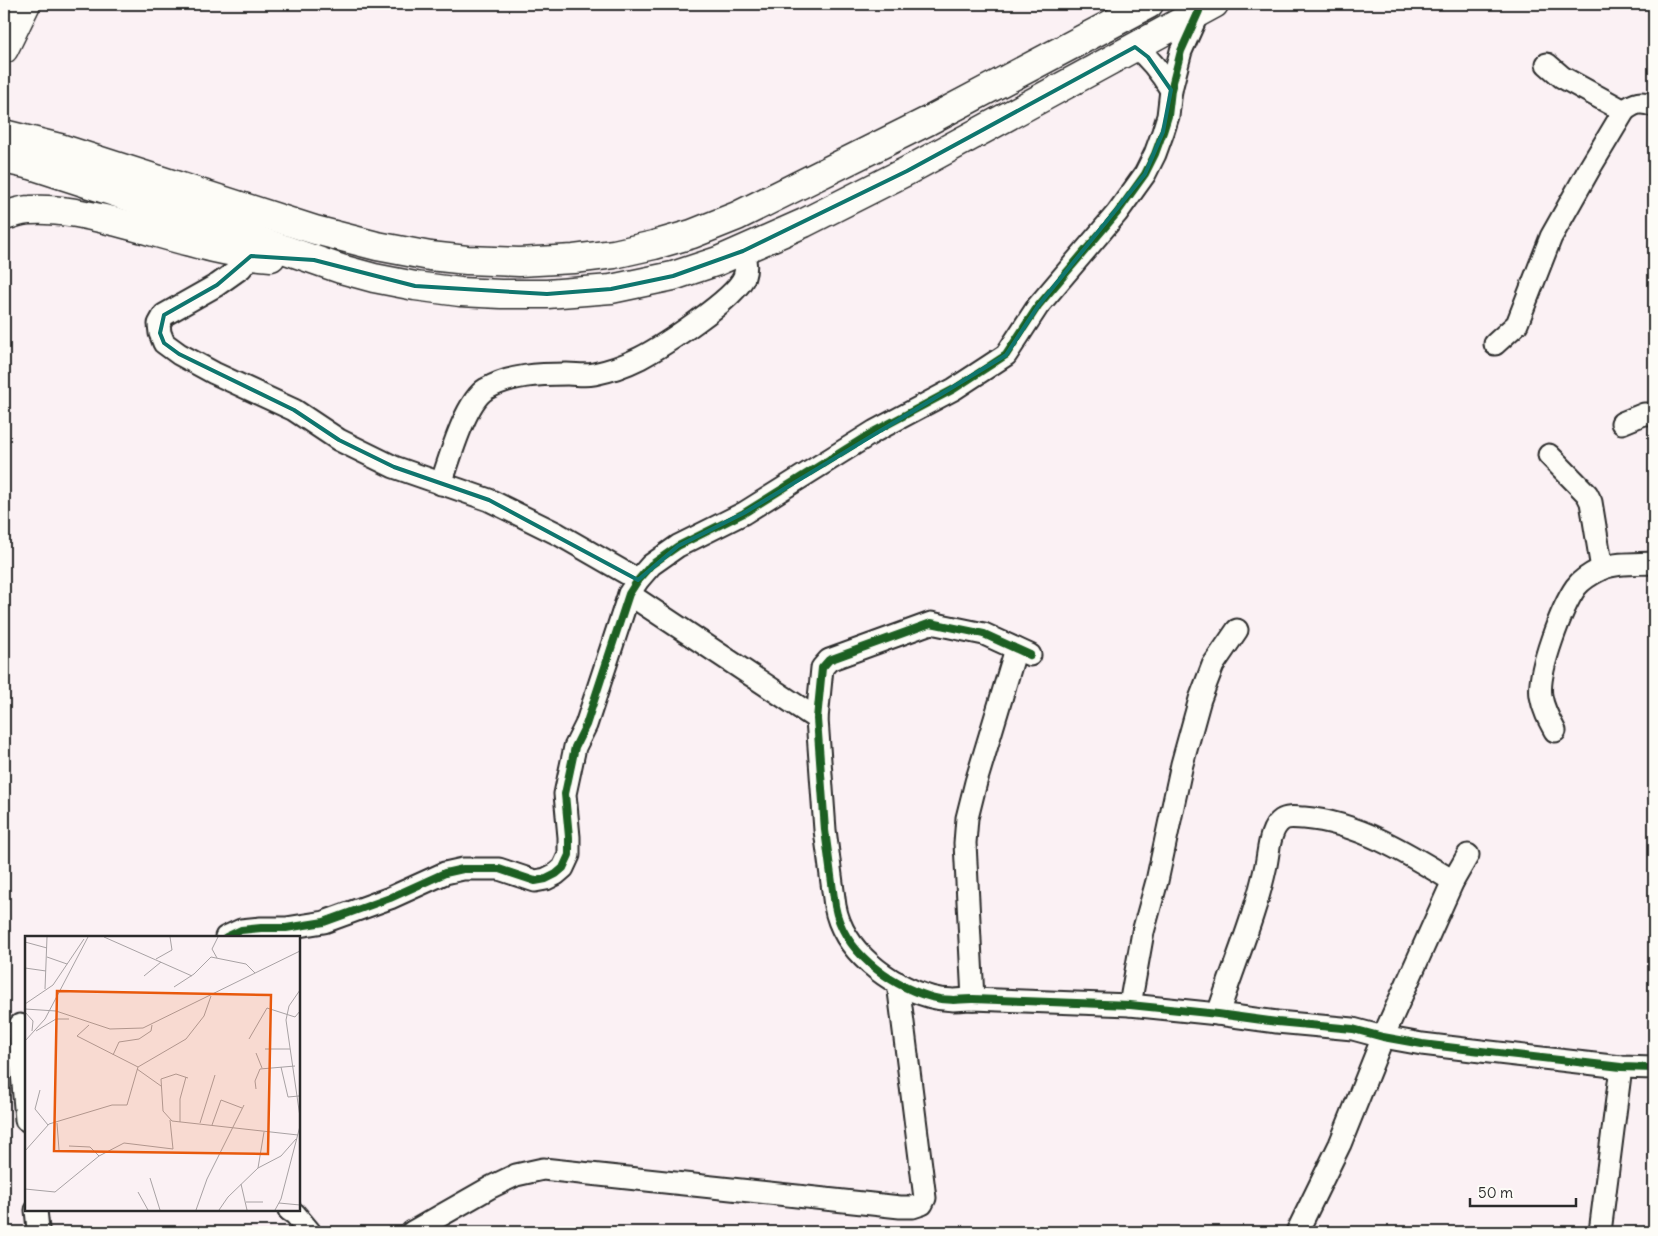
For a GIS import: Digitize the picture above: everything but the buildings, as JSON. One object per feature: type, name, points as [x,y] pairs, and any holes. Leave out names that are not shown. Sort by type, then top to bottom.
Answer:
[{"type":"main road","points":[[4,49],[26,4]]},
{"type":"main road","points":[[4,134],[60,148],[346,239],[430,256],[467,260],[520,262],[574,259],[614,254],[654,245],[692,234],[737,216],[888,141],[1148,4]]},
{"type":"main road","points":[[4,159],[31,165],[191,216],[314,260],[374,278],[460,292],[547,294],[611,289],[673,276],[743,251],[804,223],[907,171],[964,138],[1206,8]]},
{"type":"main road","points":[[888,141],[907,171]]},
{"type":"main road","points":[[4,216],[27,210],[49,209],[78,212],[251,256],[314,260]]},
{"type":"street","points":[[228,936],[250,928],[286,928],[324,922],[390,898],[445,873],[462,869],[499,869],[535,882],[556,874],[563,868],[568,855],[569,837],[565,794],[575,747],[586,725],[634,587],[651,565],[678,546],[744,513],[875,431],[954,389],[1006,355],[1038,306],[1117,213],[1145,174],[1168,116],[1171,90],[1181,51],[1206,8]]},
{"type":"street","points":[[1136,47],[1148,56],[1162,74],[1171,90]]},
{"type":"street","points":[[1547,64],[1562,77],[1624,111]]},
{"type":"street","points":[[1495,344],[1518,324],[1551,237],[1624,111],[1637,102],[1644,102],[1654,106]]},
{"type":"street","points":[[441,484],[464,423],[474,402],[485,390],[508,380],[541,374],[592,374],[615,369],[640,358],[672,339],[732,294],[744,277],[746,262],[743,251]]},
{"type":"street","points":[[251,256],[241,268],[217,285],[164,315],[159,324],[164,343],[179,354],[214,373],[294,410],[339,440],[394,467],[489,500],[558,534],[817,719]]},
{"type":"street","points":[[1622,423],[1644,414],[1654,414]]},
{"type":"street","points":[[1549,456],[1586,494],[1591,502],[1602,569]]},
{"type":"street","points":[[1555,731],[1544,709],[1540,694],[1548,652],[1563,609],[1577,585],[1602,569],[1613,565],[1654,563]]},
{"type":"street","points":[[972,999],[964,843],[967,818],[976,782],[1023,652],[984,634],[931,623],[828,660],[822,668],[817,719],[825,830],[836,916],[849,941],[876,969],[907,989],[932,997],[954,1000],[1130,1004],[1353,1030],[1383,1037],[1480,1051],[1621,1067],[1654,1068]]},
{"type":"street","points":[[1130,1004],[1144,932],[1182,764],[1200,699],[1213,665],[1237,630]]},
{"type":"street","points":[[1218,1014],[1260,893],[1274,828],[1283,819],[1321,819],[1352,829],[1389,844],[1453,881]]},
{"type":"street","points":[[1297,1232],[1340,1144],[1383,1037],[1453,881],[1468,855]]},
{"type":"street","points":[[412,1232],[516,1175],[543,1170],[900,1207],[913,1207],[922,1204],[925,1198],[898,983]]},
{"type":"street","points":[[17,1025],[25,1108]]},
{"type":"street","points":[[1600,1232],[1621,1067]]},
{"type":"street","points":[[290,1211],[310,1232]]},
{"type":"highlighted area","points":[[1135,47],[1148,57],[1171,90],[1163,132],[1145,174],[1038,306],[1006,355],[744,513],[678,546],[638,580],[489,500],[394,467],[339,440],[294,410],[179,354],[164,343],[160,333],[164,315],[217,285],[251,256],[314,260],[415,286],[547,294],[611,289],[673,276],[743,251],[907,171]]},
{"type":"cycle path","points":[[228,936],[241,930],[286,928],[324,922],[390,898],[445,873],[463,869],[499,869],[535,881],[546,879],[563,868],[569,855],[565,794],[575,747],[586,725],[629,594],[638,580],[651,565],[678,546],[744,513],[875,431],[954,389],[1006,355],[1038,306],[1117,213],[1145,174],[1155,154],[1168,116],[1171,90],[1181,51],[1199,11]]},
{"type":"cycle path","points":[[1030,655],[984,634],[931,623],[829,660],[822,668],[817,719],[825,830],[835,906],[847,938],[870,964],[884,975],[915,991],[941,999],[1130,1005],[1353,1029],[1422,1044],[1621,1067],[1654,1068]]}]
